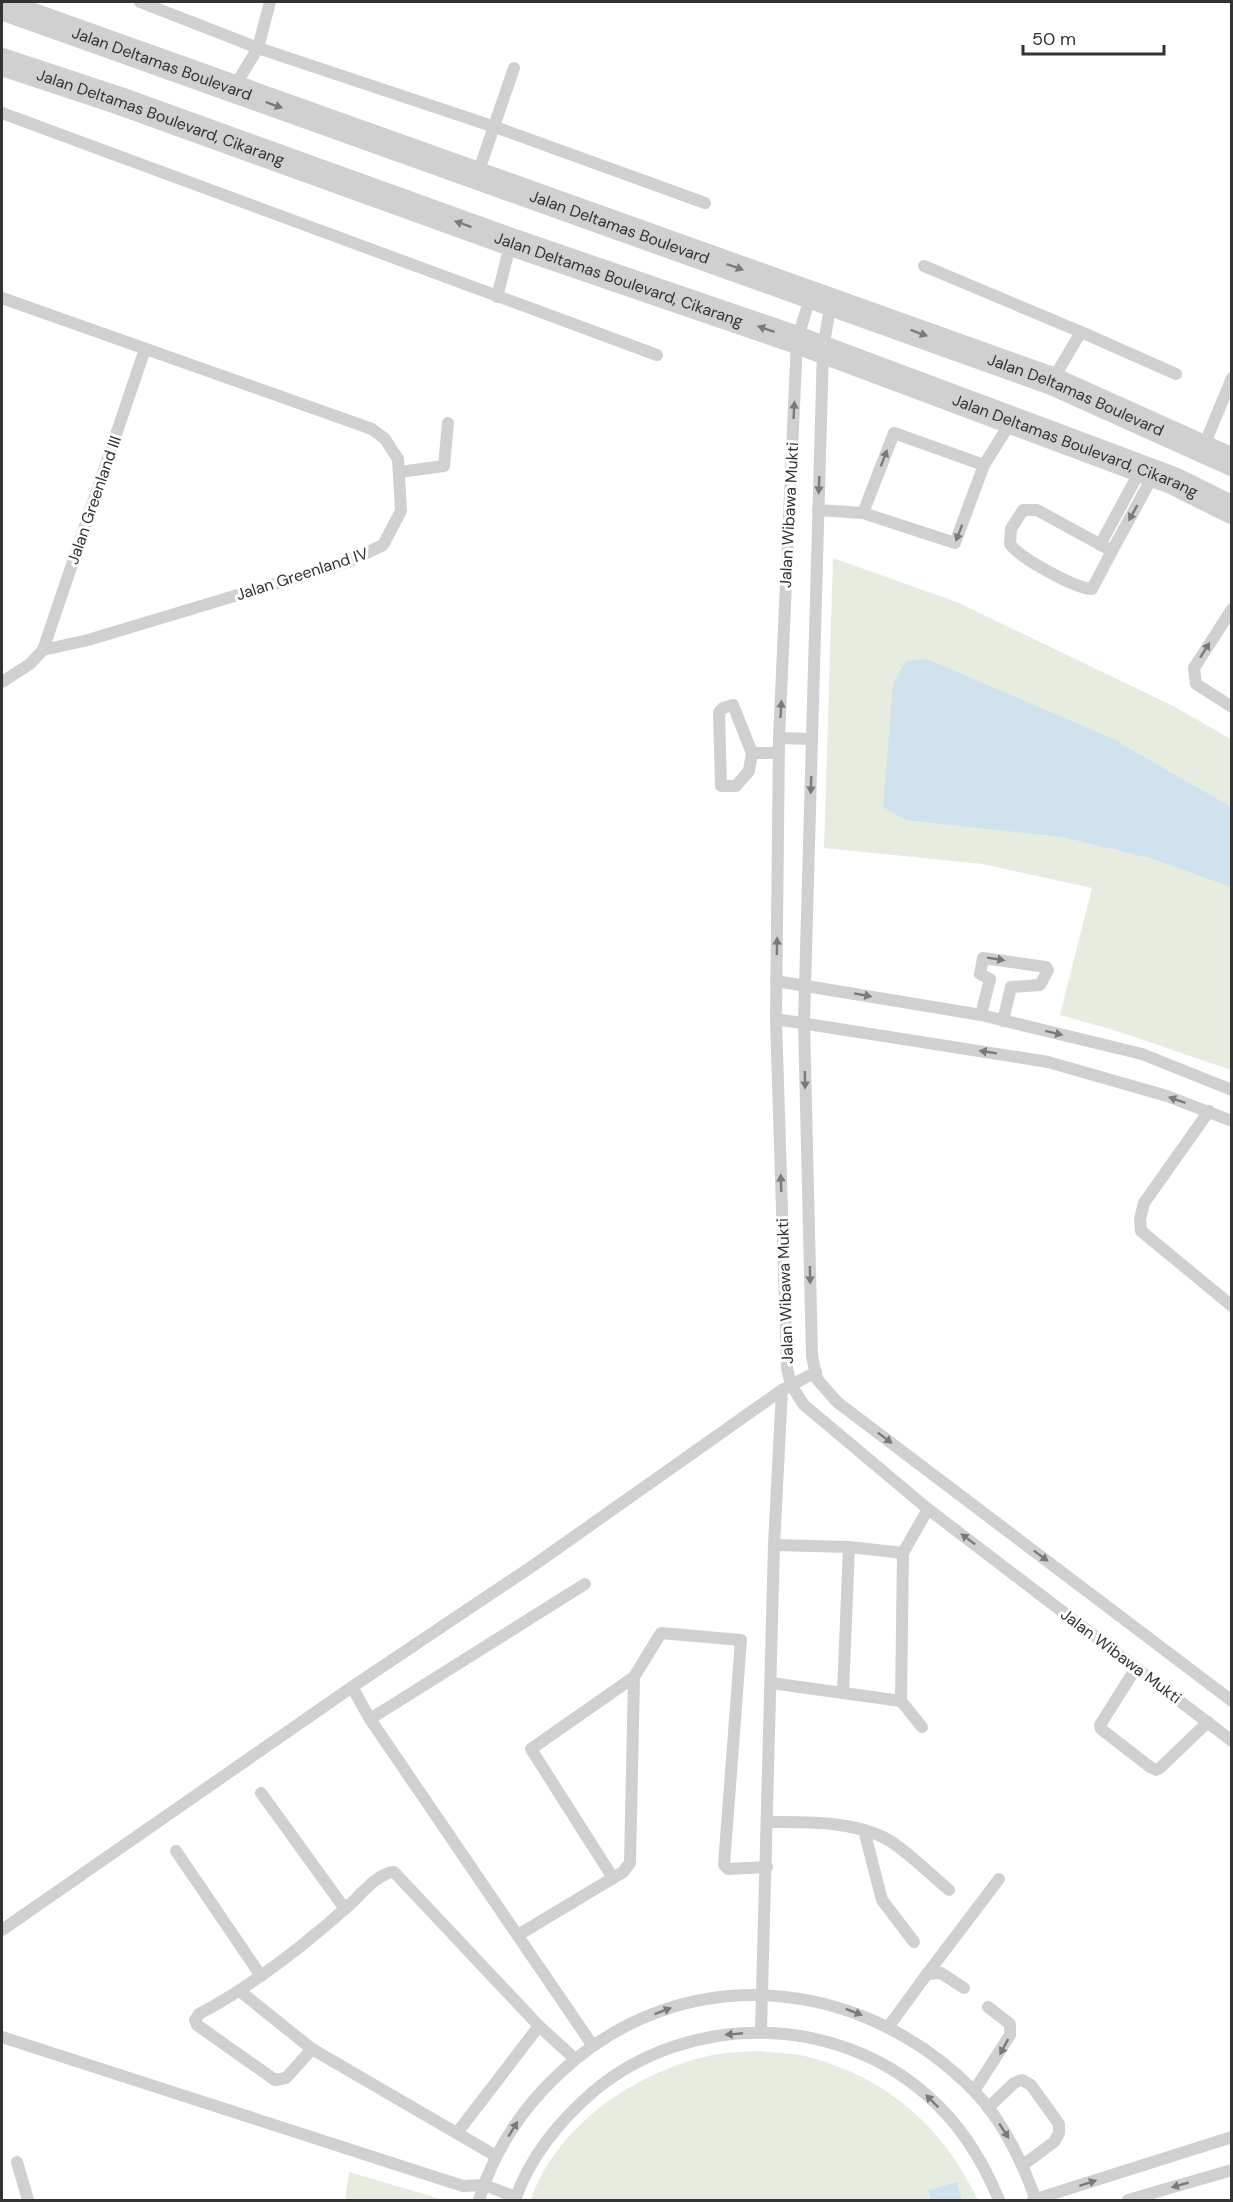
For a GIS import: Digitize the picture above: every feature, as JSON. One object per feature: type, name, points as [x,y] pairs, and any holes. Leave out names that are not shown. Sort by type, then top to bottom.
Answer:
[{"type":"street","name":"Jalan Deltamas Boulevard","points":[[2,6],[232,90],[1053,381],[1232,462]]},
{"type":"street","name":"Jalan Deltamas Boulevard, Cikarang","points":[[2,62],[120,101],[511,242],[810,344],[1147,471],[1232,510]]},
{"type":"lane","points":[[140,2],[258,48],[495,127],[705,203]]},
{"type":"lane","points":[[232,90],[258,48],[270,2]]},
{"type":"lane","points":[[476,177],[514,68]]},
{"type":"lane","points":[[2,114],[657,355]]},
{"type":"lane","points":[[497,297],[511,242]]},
{"type":"lane","points":[[924,266],[1176,374]]},
{"type":"lane","name":"Jalan Greenland IV","points":[[2,298],[367,427],[389,443],[396,453],[400,472],[400,515],[379,548],[337,565],[88,640],[43,650],[30,664],[2,682]]},
{"type":"lane","name":"Jalan Wibawa Mukti","points":[[821,298],[810,344],[779,738],[776,1019],[787,1387],[804,1406],[928,1509],[1232,1741]]},
{"type":"lane","name":"Jalan Wibawa Mukti","points":[[821,298],[810,344],[818,510],[804,1022],[812,1356],[817,1379],[837,1402],[1232,1701]]},
{"type":"lane","points":[[1053,381],[1081,332]]},
{"type":"lane","name":"Jalan Greenland III","points":[[43,650],[145,350]]},
{"type":"lane","points":[[1203,448],[1232,378]]},
{"type":"lane","points":[[818,510],[863,513],[955,543],[984,465],[1012,420]]},
{"type":"lane","points":[[400,472],[444,466],[448,423]]},
{"type":"lane","points":[[863,513],[894,433],[984,465]]},
{"type":"lane","points":[[1100,545],[1147,471]]},
{"type":"lane","points":[[1112,551],[1036,510],[1023,510],[1011,529],[1010,544],[1015,551],[1088,589],[1096,584],[1112,551],[1147,471]]},
{"type":"lane","points":[[1232,609],[1194,668],[1196,684],[1232,706]]},
{"type":"lane","points":[[734,705],[752,753],[749,771],[736,786],[721,786],[719,712],[723,708],[734,705]]},
{"type":"lane","points":[[779,738],[812,739]]},
{"type":"lane","points":[[752,753],[779,753]]},
{"type":"lane","points":[[981,1015],[990,979],[980,974],[983,958],[1046,967],[1048,970],[1040,985],[1011,987],[1003,1021]]},
{"type":"lane","points":[[776,981],[981,1015],[1142,1054],[1232,1090]]},
{"type":"lane","points":[[776,1019],[1048,1062],[1209,1111],[1232,1121]]},
{"type":"lane","points":[[1209,1111],[1144,1203],[1140,1219],[1141,1231],[1232,1306]]},
{"type":"lane","points":[[2,1930],[352,1687],[534,1565],[787,1387],[816,1372]]},
{"type":"lane","points":[[761,2031],[774,1545],[787,1387]]},
{"type":"lane","points":[[921,1727],[901,1701],[903,1553],[928,1509]]},
{"type":"lane","points":[[774,1545],[849,1547],[903,1553]]},
{"type":"lane","points":[[843,1693],[849,1547]]},
{"type":"lane","points":[[370,1719],[585,1584]]},
{"type":"lane","points":[[613,1878],[531,1749],[634,1677],[659,1634],[740,1639],[724,1865],[728,1869],[767,1867]]},
{"type":"lane","points":[[1136,1668],[1100,1725],[1101,1730],[1150,1767],[1156,1770],[1160,1768],[1208,1722]]},
{"type":"lane","points":[[518,1935],[613,1878],[630,1863],[634,1677]]},
{"type":"lane","points":[[771,1683],[901,1701]]},
{"type":"lane","points":[[352,1687],[370,1719],[593,2046]]},
{"type":"lane","points":[[261,1793],[345,1909]]},
{"type":"lane","points":[[768,1822],[815,1822],[864,1830],[885,1838],[949,1890]]},
{"type":"lane","points":[[864,1830],[882,1900],[914,1942]]},
{"type":"lane","points":[[176,1851],[261,1976]]},
{"type":"lane","points":[[312,2049],[286,2078],[275,2080],[197,2025],[195,2020],[199,2014],[241,1992],[384,1875],[396,1873],[539,2026],[575,2059]]},
{"type":"lane","points":[[889,2026],[999,1879]]},
{"type":"lane","points":[[927,1974],[940,1973],[964,1988]]},
{"type":"lane","points":[[241,1992],[312,2049],[496,2157]]},
{"type":"lane","points":[[479,2200],[496,2157],[531,2104],[575,2059],[632,2023],[674,2007],[718,1997],[763,1995],[806,1998],[848,2009],[889,2026],[934,2055],[974,2091],[988,2108],[1023,2164],[1035,2200],[1232,2137]]},
{"type":"lane","points":[[974,2091],[1010,2035],[1010,2024],[988,2007]]},
{"type":"lane","points":[[457,2133],[539,2026]]},
{"type":"lane","points":[[2,2037],[463,2186],[484,2185],[515,2199],[539,2150],[572,2109],[613,2076],[659,2051],[709,2036],[761,2031],[806,2036],[850,2049],[891,2069],[928,2096],[960,2129],[985,2167],[999,2200]]},
{"type":"lane","points":[[988,2108],[1014,2083],[1022,2080],[1031,2085],[1059,2124],[1059,2133],[1054,2142],[1023,2164]]},
{"type":"lane","points":[[17,2162],[28,2200]]},
{"type":"lane","points":[[1128,2200],[1232,2170]]},
{"type":"shaded area","points":[[833,558],[959,603],[1173,706],[1231,739],[1231,1070],[1117,1031],[1060,1015],[1092,888],[983,864],[824,848]]},
{"type":"shaded area","points":[[758,2051],[809,2057],[838,2066],[888,2092],[930,2128],[964,2174],[978,2200],[531,2200],[543,2173],[578,2126],[626,2090],[653,2075],[680,2064],[714,2055]]},
{"type":"shaded area","points":[[349,2172],[444,2200],[345,2200]]},
{"type":"water","points":[[927,659],[1113,739],[1231,807],[1231,887],[1153,859],[1063,837],[906,820],[883,807],[893,683],[906,661]]},
{"type":"water","points":[[957,2182],[962,2200],[931,2200],[928,2190]]}]
